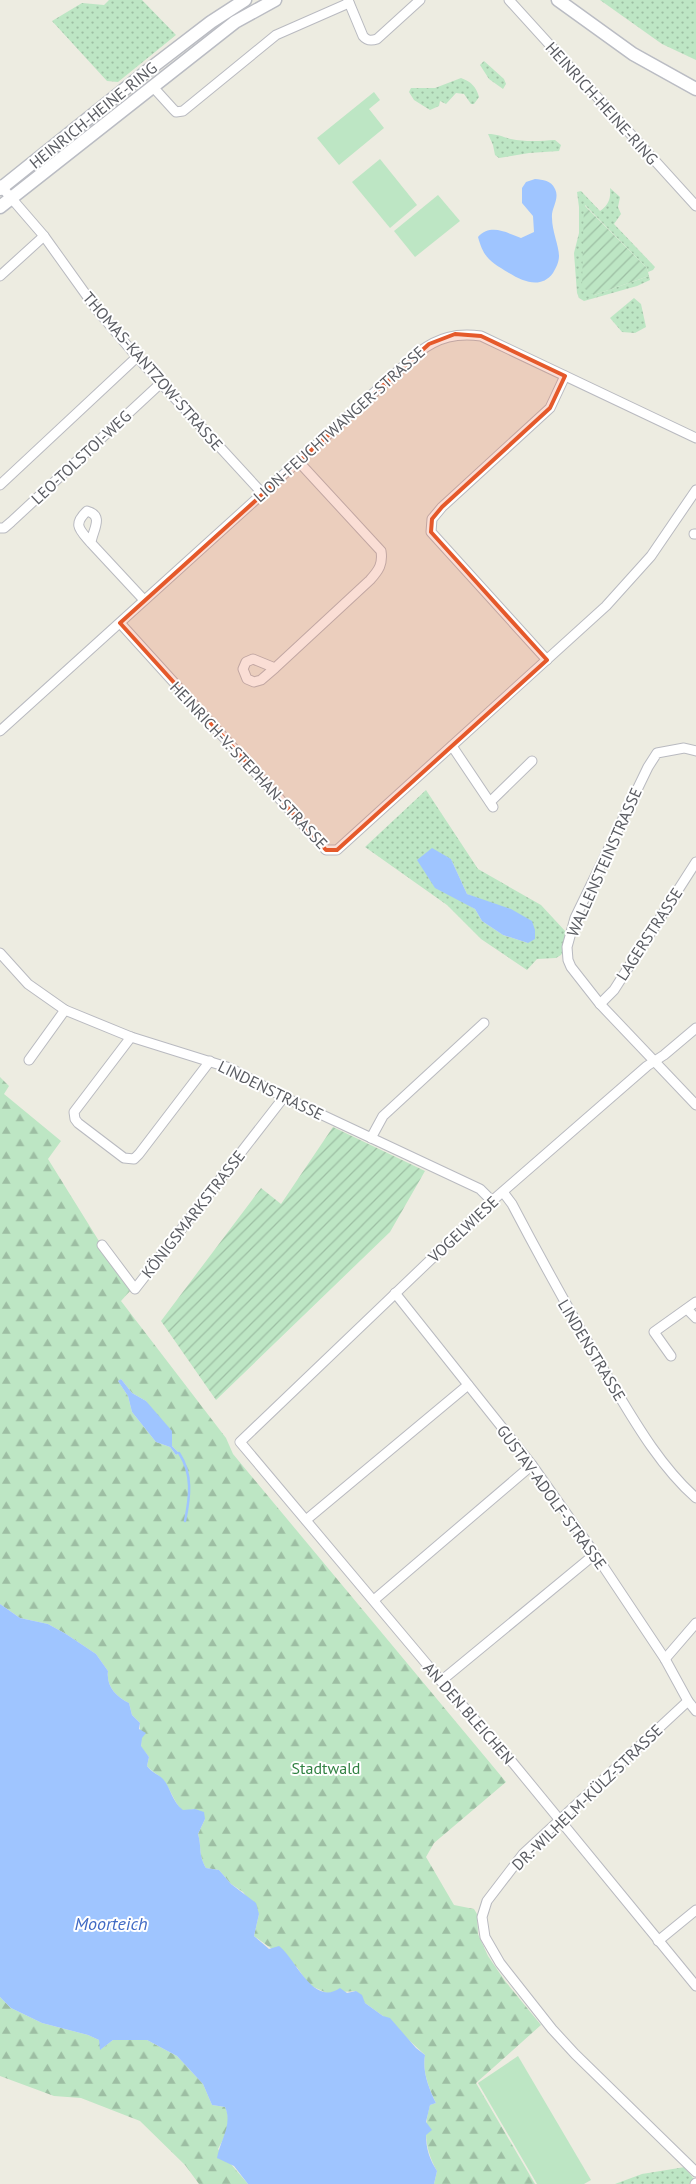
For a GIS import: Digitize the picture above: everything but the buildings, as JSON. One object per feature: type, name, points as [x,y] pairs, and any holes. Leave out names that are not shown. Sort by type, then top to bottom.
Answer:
[{"type":"main road","name":"HEINRICH-HEINE-RING","points":[[1,187],[197,33],[245,0]]},
{"type":"main road","name":"HEINRICH-HEINE-RING","points":[[0,207],[235,22],[275,0]]},
{"type":"main road","points":[[558,0],[633,54],[696,89]]},
{"type":"main road","name":"HEINRICH-HEINE-RING","points":[[157,83],[179,58],[201,40],[197,33]]},
{"type":"main road","name":"HEINRICH-HEINE-RING","points":[[157,83],[148,82],[174,57],[186,42]]},
{"type":"street","points":[[157,83],[173,109],[176,112],[182,111],[276,35],[348,2],[363,36],[366,39],[377,39],[419,0]]},
{"type":"street","name":"HEINRICH-HEINE-RING","points":[[509,0],[696,206]]},
{"type":"street","name":"THOMAS-KANTZOW-STRASSE","points":[[1,187],[44,236],[86,295],[137,357],[262,493]]},
{"type":"street","points":[[0,276],[44,236]]},
{"type":"street","name":"LION-FEUCHTWANGER-STRASSE","points":[[0,731],[419,352],[443,337],[455,334],[481,336],[696,438]]},
{"type":"street","points":[[0,485],[137,357]]},
{"type":"street","points":[[547,660],[430,532],[432,520],[442,507],[550,408],[565,376]]},
{"type":"street","name":"LEO-TOLSTOI-WEG","points":[[0,528],[4,528],[161,383]]},
{"type":"street","points":[[275,668],[370,580],[379,570],[382,560],[380,551],[298,461]]},
{"type":"street","name":"HEINRICH-V.-STEPHAN-STRASSE","points":[[120,623],[326,850],[337,850],[606,606],[632,578],[666,536],[696,490]]},
{"type":"street","points":[[91,543],[144,600]]},
{"type":"street","points":[[452,746],[492,805],[532,761]]},
{"type":"street","name":"WALLENSTEINSTRASSE","points":[[600,1004],[580,980],[568,960],[568,942],[575,918],[648,767],[658,753],[684,748],[696,751]]},
{"type":"street","name":"LAGERSTRASSE","points":[[600,1004],[614,990],[696,862]]},
{"type":"street","name":"LINDENSTRASSE","points":[[0,953],[28,984],[65,1010],[131,1037],[230,1068],[284,1097],[480,1189],[492,1201]]},
{"type":"street","points":[[600,1004],[696,1105]]},
{"type":"street","points":[[29,1060],[65,1010]]},
{"type":"street","points":[[371,1138],[383,1116],[484,1023]]},
{"type":"street","name":"VOGELWIESE","points":[[240,1442],[492,1201],[654,1060],[664,1055],[696,1028]]},
{"type":"street","points":[[131,1037],[74,1112],[78,1123],[124,1158],[134,1159],[139,1154],[210,1061]]},
{"type":"street","name":"KÖNIGSMARKSTRASSE","points":[[102,1245],[135,1289],[284,1097]]},
{"type":"street","name":"LINDENSTRASSE","points":[[503,1192],[512,1204],[566,1307],[638,1427],[668,1467],[696,1498]]},
{"type":"street","name":"GUSTAV-ADOLF-STRASSE","points":[[395,1293],[532,1465],[595,1554],[696,1711]]},
{"type":"street","points":[[671,1356],[654,1332],[696,1302]]},
{"type":"street","points":[[687,1309],[696,1318]]},
{"type":"street","points":[[306,1520],[468,1384]]},
{"type":"street","name":"AN DEN BLEICHEN","points":[[240,1442],[441,1681],[513,1763],[696,1986]]},
{"type":"street","points":[[374,1600],[532,1465]]},
{"type":"street","points":[[441,1681],[595,1554]]},
{"type":"street","points":[[664,1659],[696,1623]]},
{"type":"street","name":"DR.-WILHELM-KÜLZ-STRASSE","points":[[688,1701],[523,1854],[487,1901],[482,1916],[485,1937],[512,1979],[575,2054],[696,2172]]},
{"type":"street","points":[[658,1942],[696,1910]]},
{"type":"highlighted area","points":[[455,334],[481,336],[565,376],[550,408],[442,507],[432,519],[431,532],[547,660],[337,850],[326,850],[120,623],[429,344]]},
{"type":"green space","points":[[109,0],[142,0],[176,35],[118,82],[107,81],[52,21],[82,3],[104,5]]},
{"type":"green space","points":[[600,0],[696,0],[696,60],[662,44]]},
{"type":"green space","points":[[484,61],[504,79],[506,84],[503,89],[489,79],[480,65]]},
{"type":"green space","points":[[461,78],[475,87],[479,97],[474,104],[471,104],[464,94],[456,93],[446,104],[440,101],[439,106],[430,110],[414,100],[409,92],[411,88],[435,88]]},
{"type":"green space","points":[[374,92],[380,100],[369,109],[384,128],[339,165],[317,138]]},
{"type":"green space","points":[[488,134],[522,141],[555,140],[561,145],[559,151],[499,158],[495,155]]},
{"type":"green space","points":[[380,159],[417,205],[390,228],[352,182]]},
{"type":"green space","points":[[610,188],[620,197],[618,207],[621,214],[614,224],[655,267],[648,272],[647,268],[585,205],[594,295],[649,276],[650,280],[637,286],[584,301],[579,298],[577,293],[574,253],[579,233],[577,192],[581,191],[600,211],[609,201]]},
{"type":"green space","points":[[438,195],[460,221],[415,257],[394,231]]},
{"type":"green space","points":[[584,205],[647,268],[649,276],[594,295],[582,287]]},
{"type":"green space","points":[[634,298],[641,304],[646,327],[635,333],[622,332],[610,318]]},
{"type":"green space","points":[[426,790],[478,869],[541,905],[566,932],[564,950],[556,958],[537,959],[527,970],[481,939],[447,905],[365,847]],"holes":[[[451,859],[467,894],[489,903],[528,943],[503,935],[482,921],[475,909],[459,899]]]},
{"type":"green space","name":"Stadtwald","points":[[0,1077],[9,1086],[4,1094],[61,1141],[48,1159],[130,1291],[121,1301],[226,1438],[233,1454],[506,1782],[434,1843],[426,1857],[454,1905],[474,1909],[477,1914],[478,1934],[488,1956],[505,1981],[541,2025],[476,2083],[535,2184],[434,2184],[437,2171],[426,2139],[426,2122],[430,2105],[436,2103],[425,2073],[425,2055],[383,2016],[365,2003],[356,1991],[327,1993],[309,1985],[297,1967],[254,1936],[259,1914],[243,1892],[231,1884],[219,1870],[206,1868],[201,1855],[198,1834],[205,1819],[195,1809],[183,1811],[165,1783],[147,1766],[149,1757],[141,1747],[140,1723],[132,1715],[129,1703],[120,1698],[110,1686],[108,1671],[96,1654],[48,1624],[20,1618],[0,1604]],"holes":[[[121,1379],[132,1393],[146,1401],[172,1446],[179,1453],[176,1455],[170,1447],[156,1442],[132,1412],[128,1396],[118,1381]]]},
{"type":"green space","points":[[333,1127],[425,1171],[390,1232],[216,1400],[161,1321],[261,1188],[281,1204]]},
{"type":"green space","points":[[0,1997],[11,2008],[42,2023],[88,2035],[99,2040],[101,2049],[113,2040],[147,2040],[177,2056],[203,2084],[212,2105],[225,2107],[228,2123],[218,2149],[248,2184],[199,2184],[185,2165],[140,2121],[81,2098],[54,2096],[0,2076]]},
{"type":"green space","points":[[518,2056],[591,2180],[584,2184],[537,2184],[478,2083]]},
{"type":"green space","points":[[685,2167],[695,2181],[692,2184],[615,2184],[642,2174]]},
{"type":"water","points":[[535,179],[549,182],[556,193],[552,218],[559,256],[553,273],[548,278],[543,281],[532,282],[521,279],[493,263],[483,250],[478,237],[483,233],[494,230],[521,238],[534,232],[533,216],[522,203],[522,188],[526,182]]},
{"type":"water","points":[[432,848],[451,859],[467,894],[511,909],[532,921],[535,939],[528,943],[503,935],[482,921],[475,909],[435,888],[417,860]]},
{"type":"water","points":[[121,1379],[132,1393],[146,1401],[172,1431],[172,1446],[179,1453],[176,1455],[170,1447],[156,1442],[132,1412],[128,1396],[118,1381]]},
{"type":"water","name":"Moorteich","points":[[0,1604],[20,1618],[48,1624],[96,1654],[108,1671],[110,1686],[120,1698],[129,1703],[132,1715],[140,1723],[139,1729],[146,1733],[142,1738],[141,1746],[149,1757],[147,1766],[163,1779],[179,1807],[183,1810],[195,1809],[204,1812],[205,1819],[198,1834],[202,1859],[206,1868],[219,1870],[231,1884],[256,1903],[259,1914],[254,1936],[269,1949],[279,1946],[306,1979],[321,1991],[330,1992],[340,1988],[347,1993],[356,1991],[362,1995],[365,2003],[383,2016],[390,2018],[416,2048],[425,2055],[425,2074],[436,2103],[430,2105],[426,2122],[432,2130],[426,2135],[426,2140],[432,2163],[437,2171],[434,2184],[248,2184],[234,2166],[217,2158],[228,2120],[225,2107],[212,2105],[203,2084],[177,2056],[147,2040],[113,2040],[100,2050],[99,2040],[88,2035],[42,2023],[11,2008],[0,1997]]},
{"type":"waterway","points":[[179,1453],[187,1469],[189,1486],[185,1521]]}]
